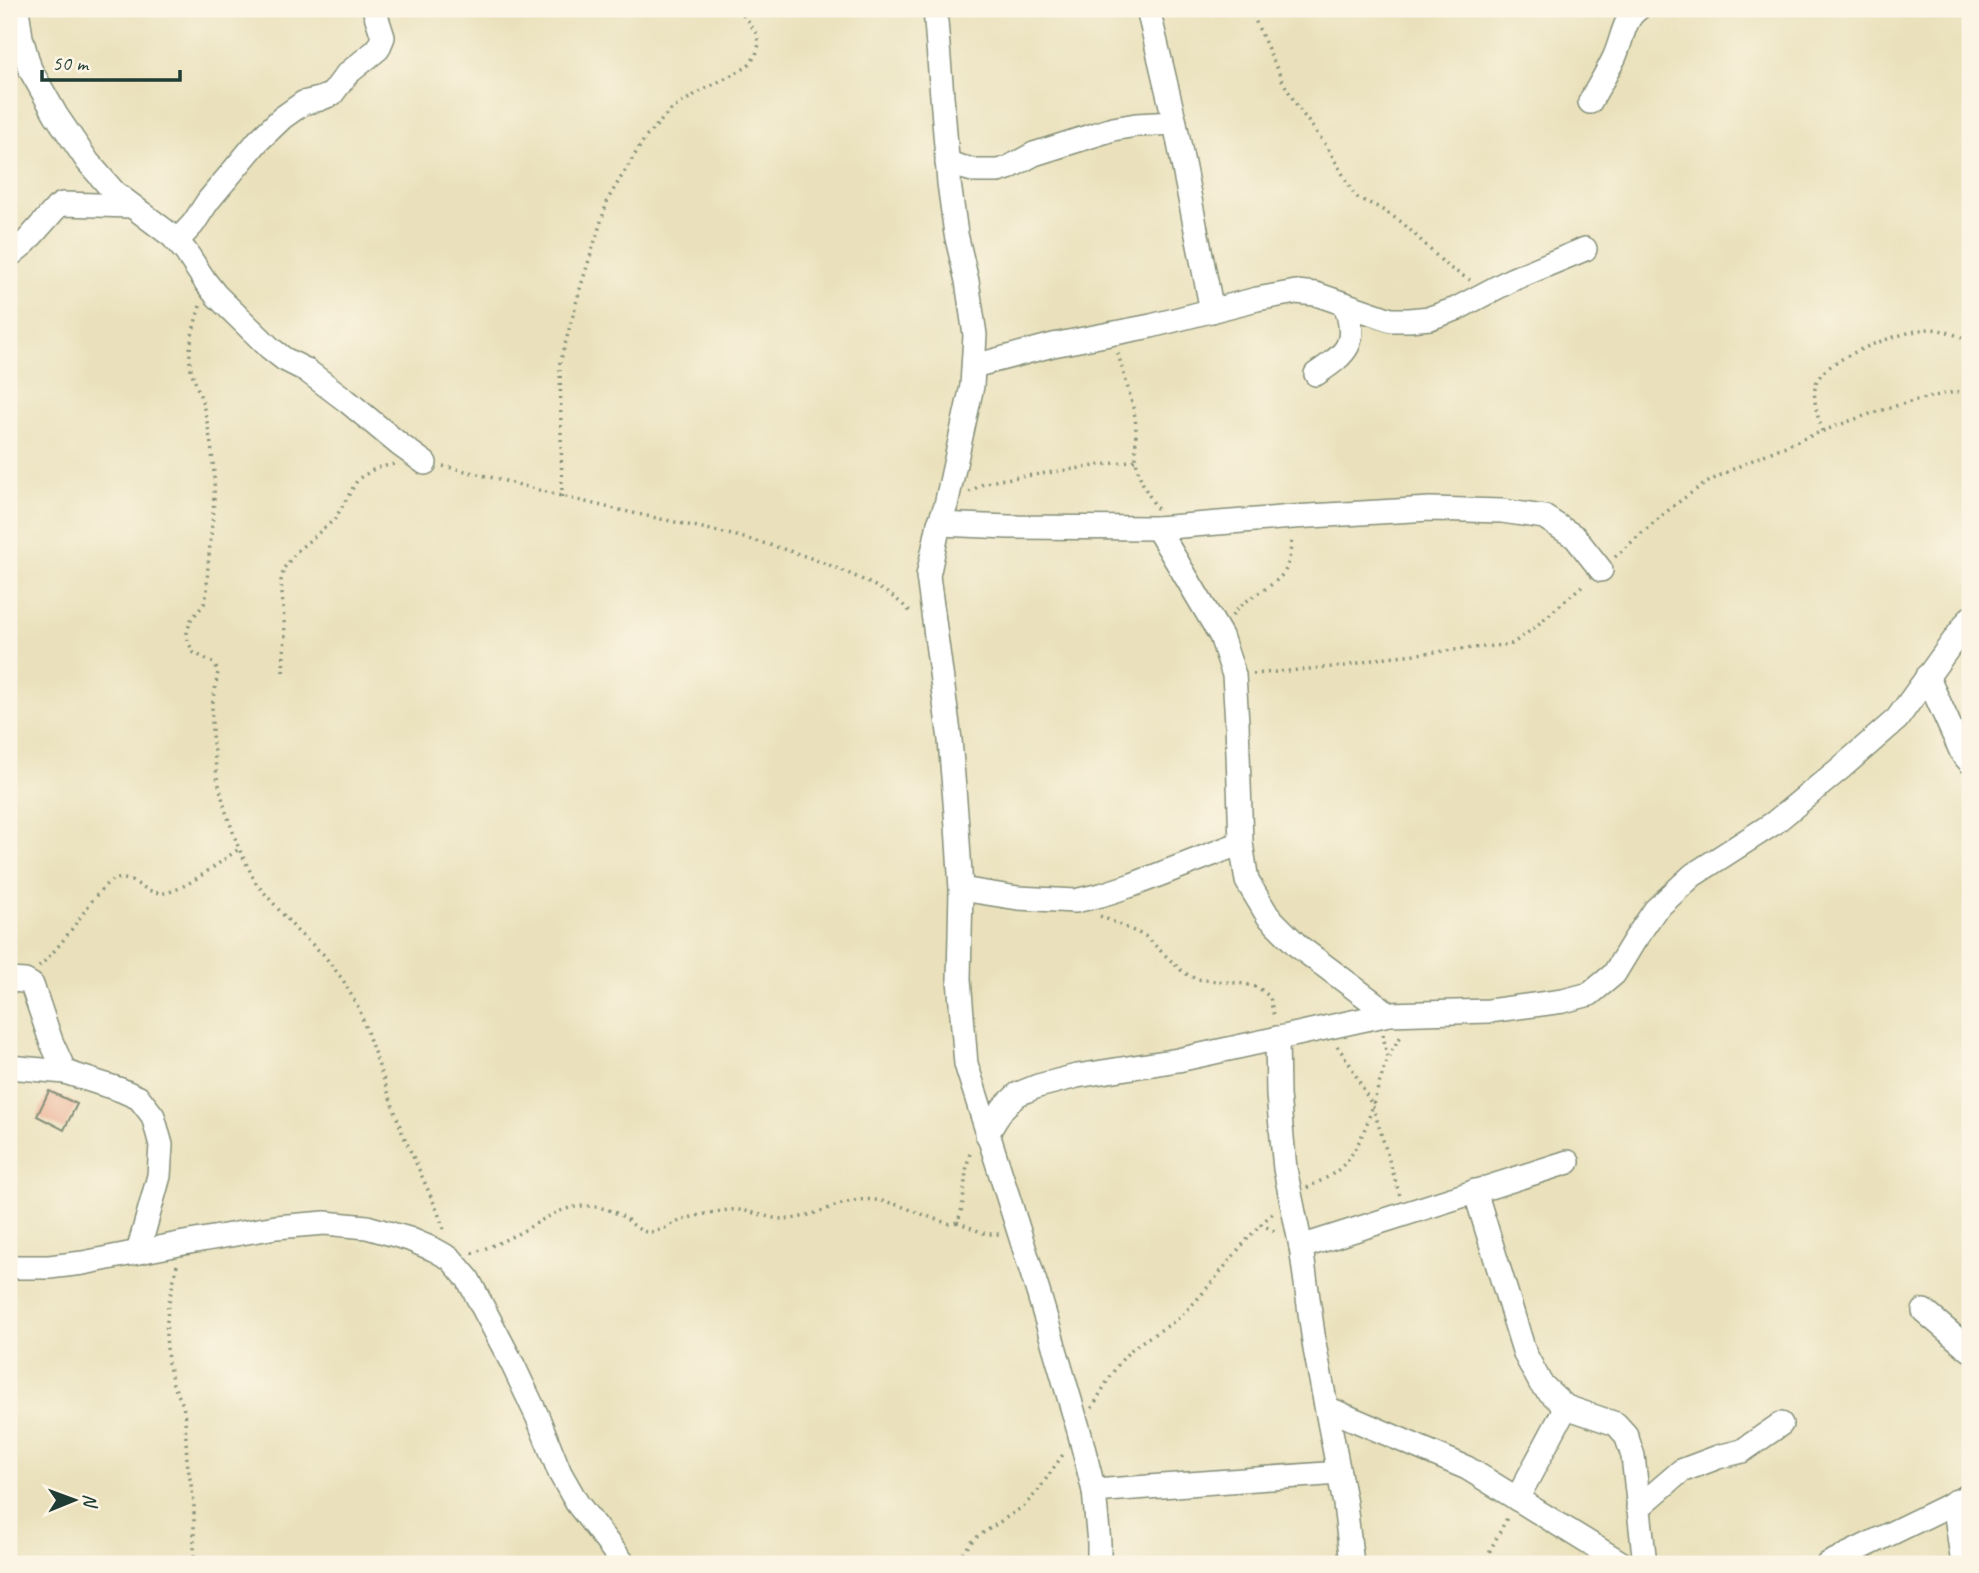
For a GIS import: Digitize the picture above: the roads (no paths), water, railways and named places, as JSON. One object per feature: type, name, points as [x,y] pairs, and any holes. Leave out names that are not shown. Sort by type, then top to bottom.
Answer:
[{"type":"street","points":[[177,241],[237,166],[274,126],[303,103],[332,94],[347,74],[378,49],[383,37],[374,9]]},
{"type":"street","points":[[935,9],[947,163],[956,234],[975,335],[972,386],[928,576],[950,740],[961,889],[959,979],[966,1064],[1079,1431],[1094,1491],[1099,1564]]},
{"type":"street","points":[[1148,9],[1175,123],[1212,311]]},
{"type":"street","points":[[1590,102],[1614,60],[1628,20],[1638,9]]},
{"type":"street","points":[[15,16],[30,69],[88,162],[115,193],[177,241],[207,284],[270,348],[348,401],[425,463]]},
{"type":"street","points":[[947,163],[976,171],[998,171],[1034,154],[1113,129],[1175,123]]},
{"type":"street","points":[[9,256],[26,242],[57,206],[132,206]]},
{"type":"street","points":[[974,366],[1053,345],[1296,292],[1316,295],[1391,320],[1430,318],[1585,249]]},
{"type":"street","points":[[1316,374],[1341,355],[1348,345],[1352,325],[1345,304]]},
{"type":"street","points":[[942,515],[1009,527],[1163,528],[1430,509],[1502,511],[1544,517],[1575,537],[1601,570]]},
{"type":"street","points":[[1163,528],[1221,636],[1234,675],[1241,843],[1247,881],[1268,916],[1298,946],[1389,1014]]},
{"type":"street","points":[[987,1134],[1003,1108],[1018,1094],[1077,1076],[1178,1060],[1389,1014],[1489,1012],[1563,1001],[1590,994],[1614,974],[1655,910],[1693,875],[1773,823],[1897,719],[1970,618]]},
{"type":"street","points":[[1927,676],[1962,753],[1970,762]]},
{"type":"street","points":[[961,889],[1018,898],[1075,901],[1132,885],[1241,843]]},
{"type":"street","points":[[17,980],[32,985],[65,1072]]},
{"type":"street","points":[[1277,1038],[1278,1095],[1285,1169],[1301,1247],[1315,1349],[1345,1504],[1352,1564]]},
{"type":"street","points":[[9,1067],[65,1072],[121,1090],[139,1098],[153,1115],[161,1145],[159,1176],[138,1252]]},
{"type":"street","points":[[1301,1247],[1568,1161]]},
{"type":"street","points":[[1475,1191],[1525,1354],[1541,1384],[1566,1407],[1616,1424],[1626,1435],[1633,1456],[1645,1564]]},
{"type":"street","points":[[9,1267],[49,1267],[83,1263],[276,1227],[325,1223],[368,1227],[409,1239],[448,1257],[468,1279],[487,1313],[538,1418],[560,1473],[577,1503],[624,1564]]},
{"type":"street","points":[[1924,1311],[1970,1350]]},
{"type":"street","points":[[1517,1499],[1566,1407]]},
{"type":"street","points":[[1327,1408],[1466,1468],[1623,1564]]},
{"type":"street","points":[[1639,1508],[1681,1471],[1742,1451],[1781,1424]]},
{"type":"street","points":[[1094,1491],[1339,1473]]},
{"type":"street","points":[[1828,1564],[1962,1498],[1963,1564]]}]
